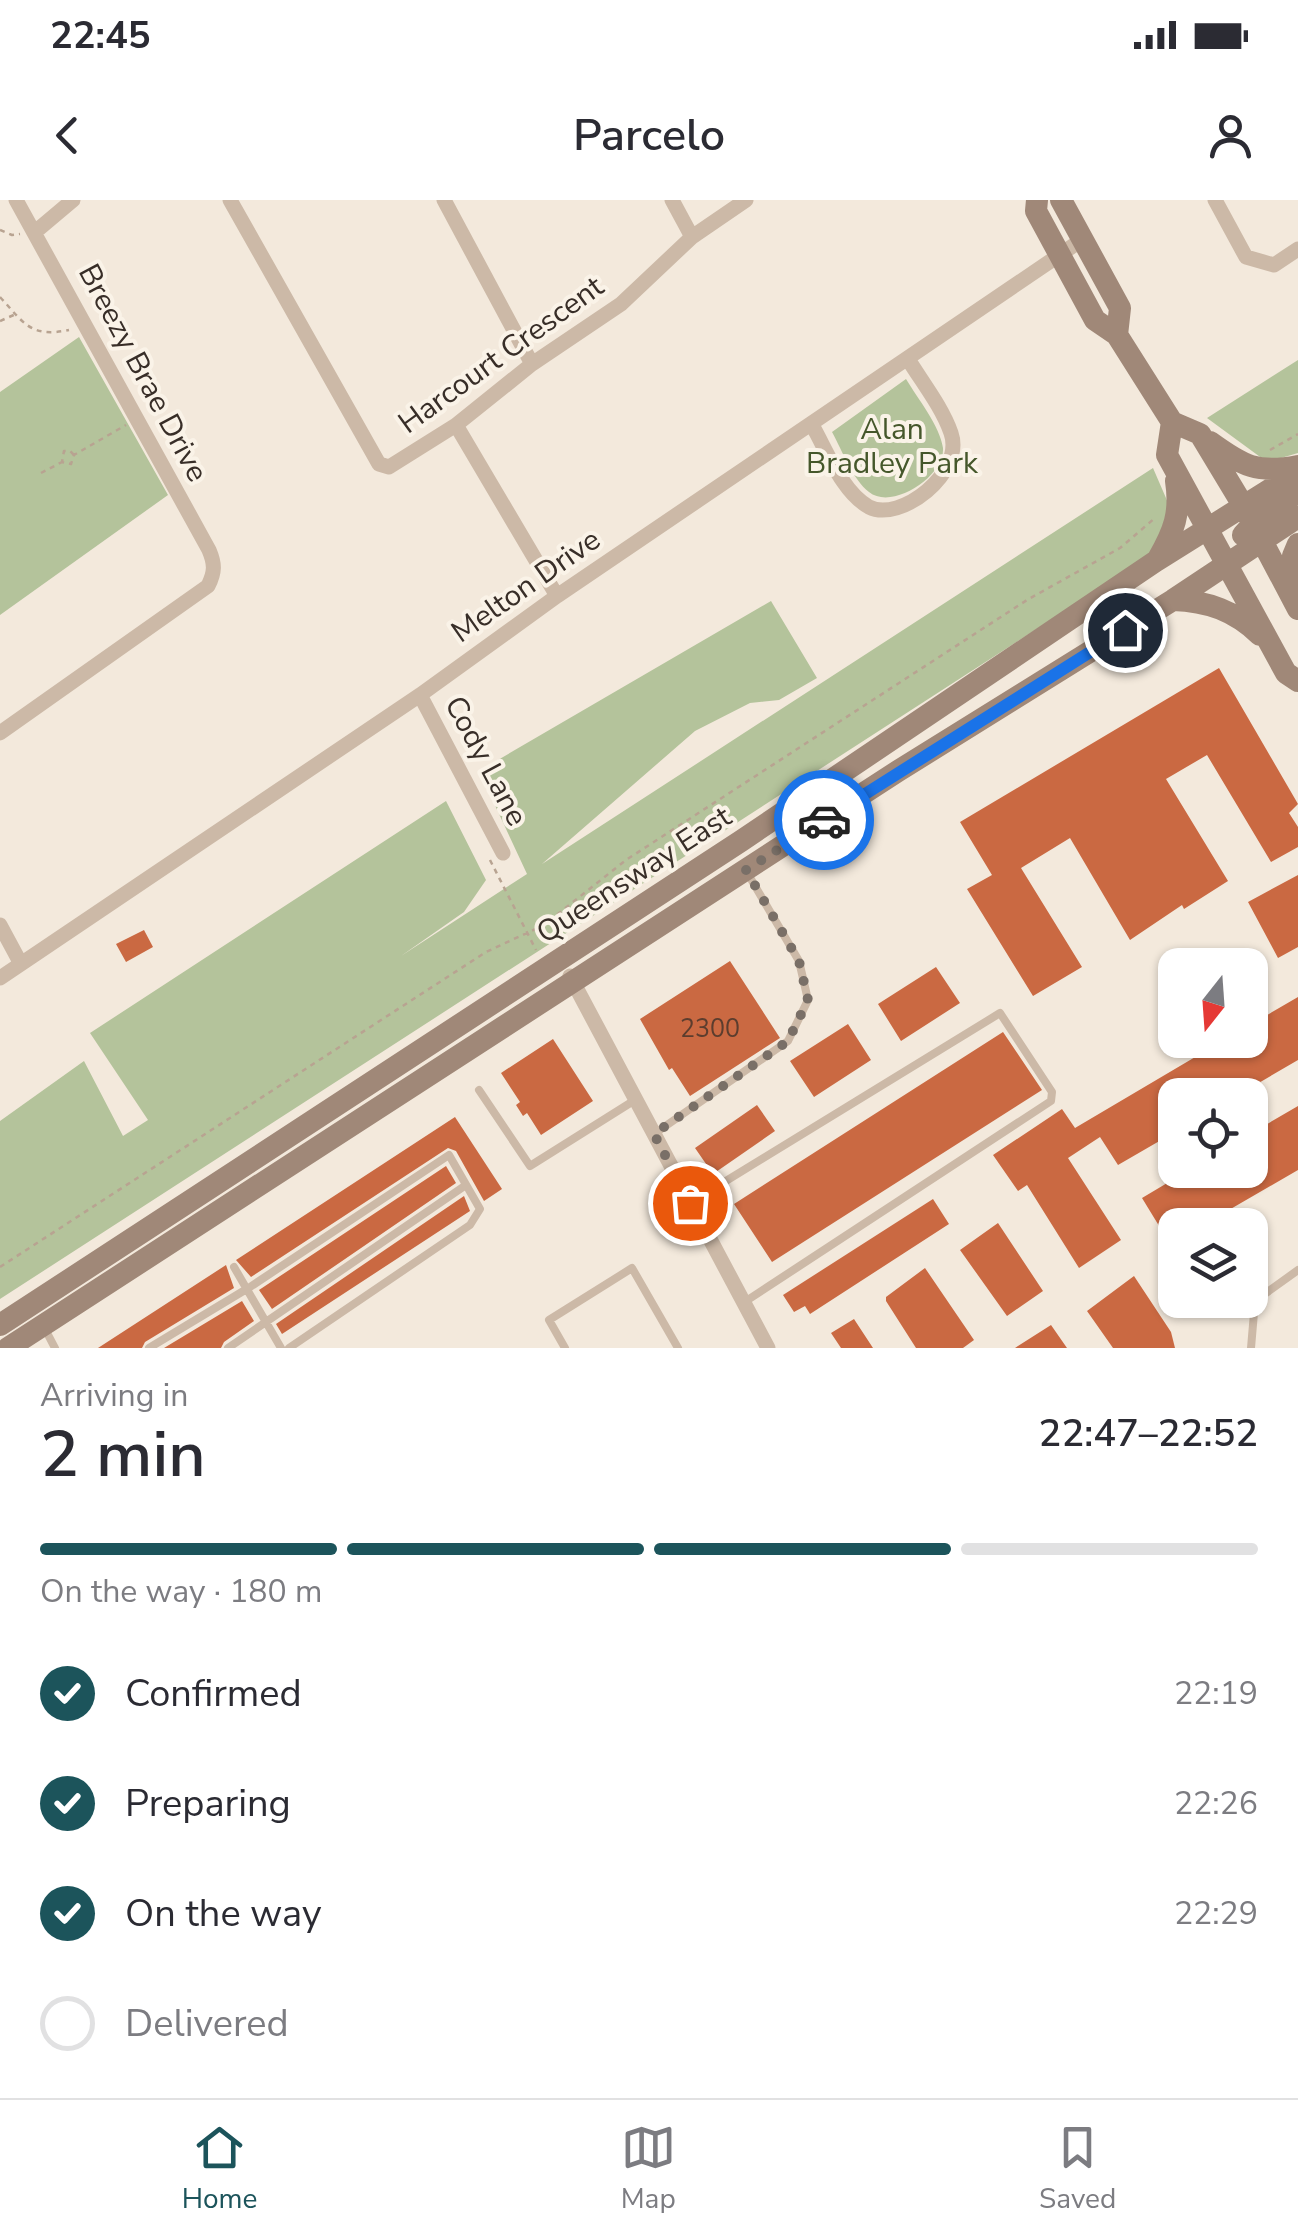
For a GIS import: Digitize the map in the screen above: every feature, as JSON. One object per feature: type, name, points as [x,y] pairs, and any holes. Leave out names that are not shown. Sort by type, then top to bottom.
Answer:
[{"type":"main road","points":[[1037,200],[1036,211],[1095,320],[1117,335],[1172,422],[1200,434],[1250,467],[1273,471],[1298,469]]},
{"type":"main road","points":[[1061,200],[1120,308],[1117,335]]},
{"type":"main road","points":[[1172,422],[1167,455],[1208,528],[1234,560],[1286,673],[1298,681]]},
{"type":"main road","points":[[1200,434],[1298,609]]},
{"type":"main road","points":[[1156,561],[1177,520],[1180,504],[1174,468]]},
{"type":"main road","name":"Queensway East","points":[[8,1348],[898,771],[1234,560],[1253,524],[1298,469]]},
{"type":"main road","points":[[1253,524],[1298,492]]},
{"type":"main road","name":"Queensway East","points":[[0,1325],[551,959],[757,831],[1208,528],[1298,517]]},
{"type":"main road","points":[[1298,544],[1292,556],[1298,594]]},
{"type":"main road","points":[[1173,600],[1228,610],[1272,646]]},
{"type":"street","name":"Breezy Brae Drive","points":[[0,733],[198,594],[214,574],[214,561],[16,200]]},
{"type":"street","points":[[36,232],[73,200]]},
{"type":"street","name":"Harcourt Crescent","points":[[230,200],[379,464],[390,467],[456,425],[532,364],[620,304],[692,237],[746,200]]},
{"type":"street","points":[[444,200],[532,364]]},
{"type":"street","points":[[672,200],[692,237]]},
{"type":"street","points":[[1215,200],[1246,257],[1274,265],[1298,250]]},
{"type":"street","name":"Melton Drive","points":[[0,978],[1083,239]]},
{"type":"street","points":[[812,425],[849,487],[870,507],[888,511],[899,508],[941,480],[952,461],[952,433],[908,359]]},
{"type":"street","points":[[456,425],[556,596]]},
{"type":"street","name":"Cody Lane","points":[[420,695],[504,853]]},
{"type":"street","points":[[0,925],[21,964]]},
{"type":"street","points":[[551,959],[573,983],[768,1348]]},
{"type":"lane","points":[[654,1134],[788,1041],[808,1000],[799,961],[746,870]]},
{"type":"lane","points":[[690,1203],[1000,1013],[1052,1092],[1051,1101],[744,1303]]},
{"type":"lane","points":[[478,1090],[530,1166],[635,1100]]},
{"type":"lane","points":[[149,1348],[248,1288],[449,1155],[480,1210],[470,1225],[289,1348]]},
{"type":"lane","points":[[228,1348],[466,1184]]},
{"type":"lane","points":[[234,1268],[281,1348]]},
{"type":"lane","points":[[564,1348],[549,1320],[632,1268],[678,1348]]},
{"type":"lane","points":[[1251,1348],[1255,1301],[1298,1270]]},
{"type":"lane","points":[[43,1325],[56,1348]]},
{"type":"path","points":[[0,297],[29,328],[41,333],[86,325]]},
{"type":"path","points":[[0,321],[16,314]]},
{"type":"path","points":[[41,473],[62,462],[71,464],[74,455],[136,419]]},
{"type":"path","points":[[1267,454],[1298,434]]},
{"type":"path","points":[[62,462],[64,451],[74,455]]},
{"type":"path","points":[[0,1267],[470,963],[556,916],[626,860],[1027,600],[1120,548],[1162,516]]},
{"type":"path","points":[[504,853],[489,861],[527,933],[551,959]]},
{"type":"green space","points":[[79,337],[168,495],[0,615],[0,392]]},
{"type":"green space","points":[[1298,360],[1298,453],[1267,462],[1207,418]]},
{"type":"green space","name":"Alan Bradley Park","points":[[906,379],[938,431],[943,448],[941,459],[915,488],[879,497],[858,480],[832,432]]},
{"type":"green space","points":[[1153,468],[1182,535],[0,1299],[0,1121],[84,1061],[123,1136],[148,1120],[90,1033],[446,801],[486,880],[464,912],[401,956],[527,874],[479,771],[771,601],[817,678],[779,700],[750,703],[695,731],[542,864]]},
{"type":"building","points":[[1219,668],[1298,804],[1289,813],[1298,827],[1298,847],[1271,862],[1207,755],[1166,779],[1228,881],[1184,909],[1182,905],[1130,940],[1070,838],[1021,868],[1082,967],[1033,996],[967,889],[992,875],[960,822]]},
{"type":"building","points":[[1298,875],[1298,947],[1278,958],[1248,902]]},
{"type":"building","points":[[144,930],[153,947],[126,962],[116,944]]},
{"type":"building","points":[[730,961],[780,1038],[690,1096],[672,1068],[669,1070],[640,1019]]},
{"type":"building","points":[[936,967],[960,1003],[901,1041],[878,1004]]},
{"type":"building","points":[[1298,997],[1298,1060],[1267,1078],[1160,1078],[1194,1058],[1268,1058],[1268,1014]]},
{"type":"building","points":[[848,1024],[871,1060],[814,1097],[790,1061]]},
{"type":"building","points":[[1003,1032],[1042,1090],[772,1262],[734,1204]]},
{"type":"building","points":[[553,1039],[593,1101],[541,1135],[527,1113],[523,1116],[516,1105],[520,1102],[501,1073]]},
{"type":"building","points":[[1158,1079],[1158,1142],[1118,1165],[1100,1137],[1068,1158],[1121,1240],[1079,1268],[1027,1185],[1018,1191],[993,1155],[1062,1109],[1075,1128]]},
{"type":"building","points":[[757,1105],[775,1131],[713,1174],[695,1148]]},
{"type":"building","points":[[1298,1106],[1298,1170],[1268,1187],[1268,1124]]},
{"type":"building","points":[[455,1117],[502,1189],[484,1201],[456,1151],[448,1148],[251,1277],[236,1260]]},
{"type":"building","points":[[446,1166],[456,1183],[272,1309],[259,1290]]},
{"type":"building","points":[[1159,1188],[1267,1188],[1232,1208],[1158,1208],[1158,1224],[1142,1198]]},
{"type":"building","points":[[464,1196],[470,1211],[282,1334],[276,1324]]},
{"type":"building","points":[[933,1199],[949,1224],[810,1314],[805,1306],[794,1312],[783,1295]]},
{"type":"building","points":[[998,1223],[1043,1291],[1007,1316],[960,1250]]},
{"type":"building","points":[[226,1265],[234,1288],[145,1342],[142,1348],[98,1348]]},
{"type":"building","points":[[925,1268],[974,1340],[963,1348],[916,1348],[886,1301],[886,1297]]},
{"type":"building","points":[[1134,1276],[1158,1318],[1171,1332],[1175,1348],[1113,1348],[1087,1311]]},
{"type":"building","points":[[242,1301],[254,1321],[221,1348],[164,1348]]},
{"type":"building","points":[[854,1319],[873,1348],[841,1348],[831,1333]]},
{"type":"building","points":[[1051,1325],[1067,1348],[1015,1348]]},
{"type":"way so far","points":[[690,1203],[654,1134],[788,1041],[808,1000],[799,961],[746,870],[824,820]]},
{"type":"route","points":[[824,820],[1125,630]]}]
